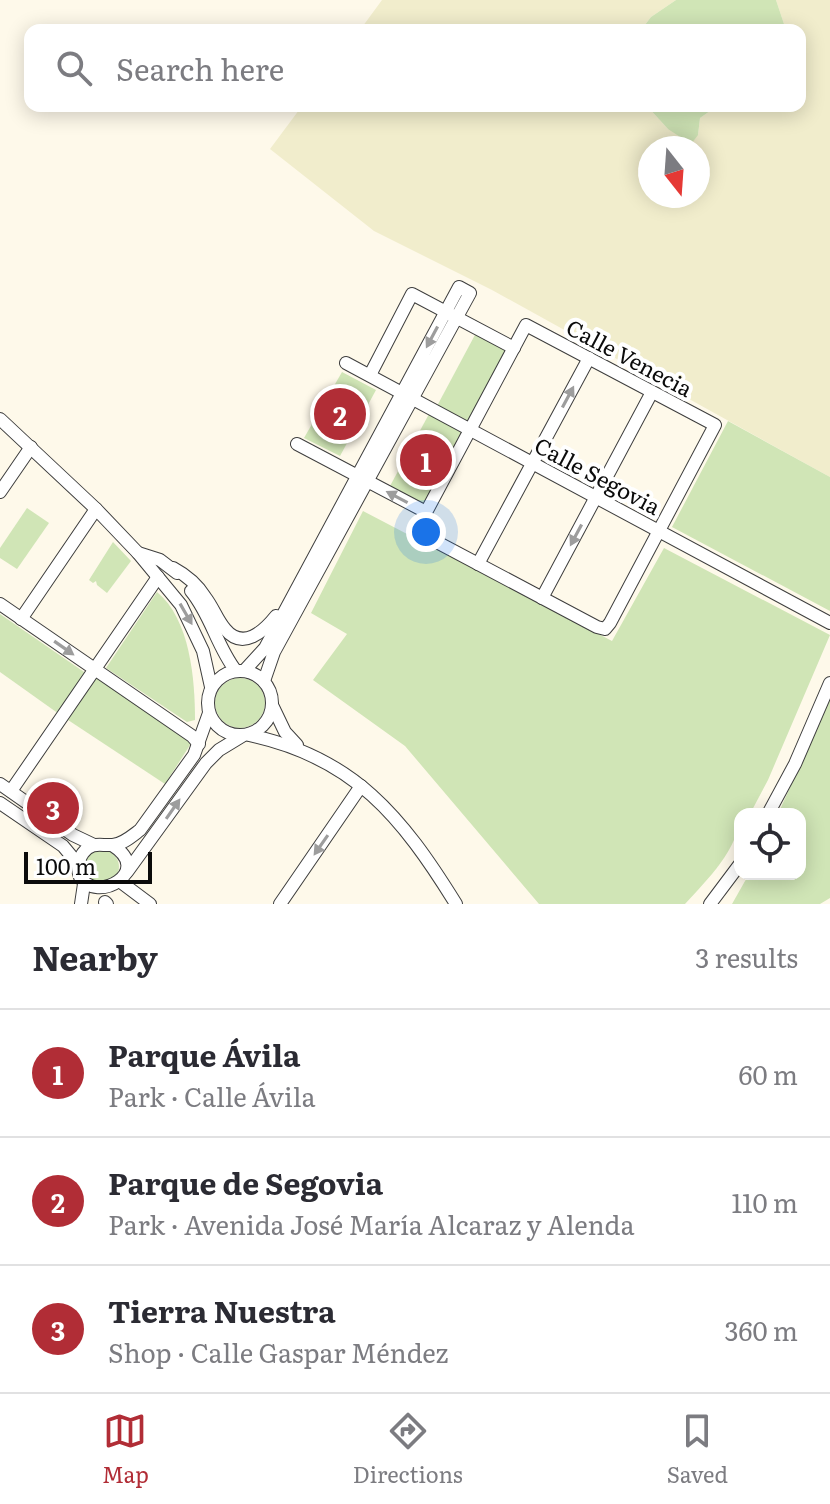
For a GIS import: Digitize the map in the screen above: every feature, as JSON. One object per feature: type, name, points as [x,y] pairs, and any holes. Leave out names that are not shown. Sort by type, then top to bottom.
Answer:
[{"type":"street","points":[[370,375],[412,294],[514,348],[416,531],[605,629],[660,531]]},
{"type":"street","points":[[264,681],[274,652],[363,478],[452,315]]},
{"type":"street","name":"Calle Venecia","points":[[514,348],[526,325],[715,425],[660,531]]},
{"type":"street","points":[[478,564],[589,358]]},
{"type":"street","name":"Calle Segovia","points":[[346,363],[830,623]]},
{"type":"street","points":[[542,598],[652,392]]},
{"type":"street","points":[[0,419],[96,509],[181,605],[203,651],[211,687],[207,704],[209,713],[221,730],[299,748],[361,786],[409,835],[456,904]]},
{"type":"street","points":[[297,444],[426,512]]},
{"type":"street","points":[[0,492],[31,447]]},
{"type":"street","points":[[211,687],[226,674],[240,671],[265,648],[363,478]]},
{"type":"street","points":[[21,619],[96,509]]},
{"type":"street","points":[[138,553],[160,560],[187,576],[203,593],[224,629],[243,639],[263,632],[293,595]]},
{"type":"street","points":[[173,568],[196,596],[227,660],[240,671],[264,681],[269,688],[272,705],[285,732],[299,748]]},
{"type":"street","points":[[158,577],[95,670],[6,788],[73,835],[94,845],[112,845],[140,830],[199,744],[209,713]]},
{"type":"street","points":[[0,604],[192,736],[199,744]]},
{"type":"street","points":[[771,808],[795,764],[830,683]]},
{"type":"street","points":[[84,884],[106,900],[206,763],[219,750],[264,725],[272,705]]},
{"type":"street","points":[[280,904],[361,786]]},
{"type":"street","points":[[0,803],[63,846],[78,864],[84,884],[81,904]]},
{"type":"street","points":[[78,864],[84,852],[94,845]]},
{"type":"street","points":[[112,845],[124,856],[125,877],[150,904]]},
{"type":"street","points":[[710,904],[734,872]]},
{"type":"shaded area","points":[[382,0],[676,0],[646,24],[364,24]]},
{"type":"shaded area","points":[[776,0],[830,0],[830,477],[492,290],[374,231],[270,149],[298,112],[652,112],[668,129],[698,135],[700,118],[708,112],[806,112],[806,24],[784,24]]},
{"type":"green space","points":[[676,0],[776,0],[784,24],[646,24]]},
{"type":"green space","points":[[652,112],[708,112],[700,118],[697,136],[679,136]]},
{"type":"green space","points":[[476,333],[506,350],[468,422],[437,406]]},
{"type":"green space","points":[[342,372],[376,390],[340,456],[304,438]]},
{"type":"green space","points":[[429,414],[462,435],[422,503],[390,486]]},
{"type":"green space","points":[[728,421],[830,477],[830,611],[672,527]]},
{"type":"green space","points":[[27,508],[49,523],[17,569],[0,558],[0,548]]},
{"type":"green space","points":[[363,511],[612,641],[664,548],[830,635],[753,808],[734,808],[734,839],[728,851],[685,904],[539,904],[405,746],[313,680],[347,634],[311,613]]},
{"type":"green space","points":[[113,542],[131,561],[107,593],[96,581],[93,583],[89,580]]},
{"type":"green space","points":[[157,592],[177,618],[184,634],[192,669],[195,720],[187,722],[106,668]]},
{"type":"green space","points":[[0,614],[87,674],[59,714],[0,672]]},
{"type":"green space","points":[[96,678],[192,742],[165,784],[68,720]]},
{"type":"green space","points":[[240,678],[258,685],[265,703],[258,721],[240,728],[222,721],[215,703],[222,685]]},
{"type":"green space","points":[[830,699],[830,898],[820,904],[732,904],[746,880],[806,880],[806,808],[781,808]]},
{"type":"green space","points":[[102,850],[114,855],[119,867],[114,879],[102,884],[90,879],[85,867],[90,855]]},
{"type":"place","name":"Parque de Segovia","points":[[340,414]]},
{"type":"place","name":"Parque Ávila","points":[[426,460]]},
{"type":"place","name":"Tierra Nuestra","points":[[53,808]]}]
